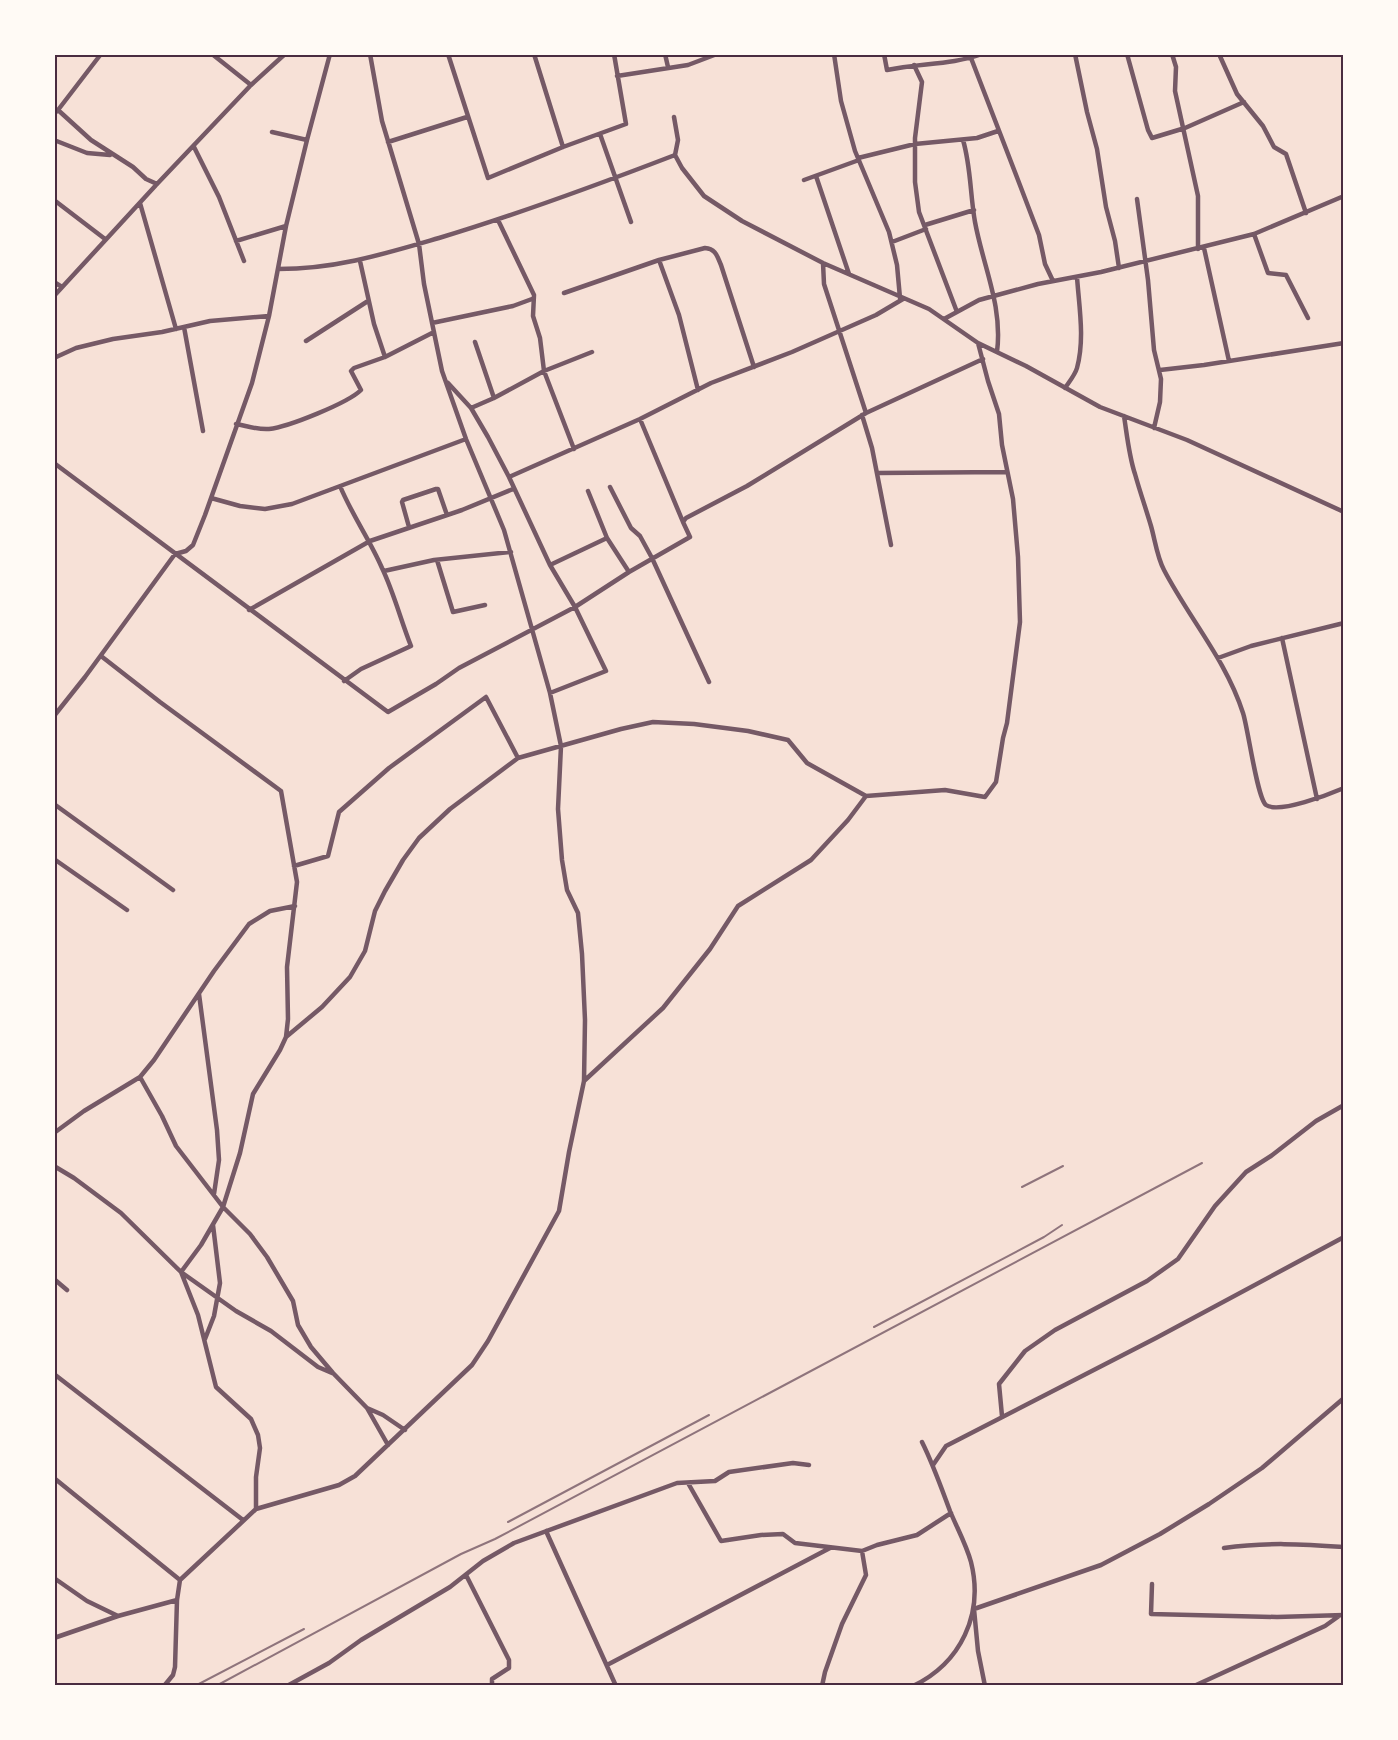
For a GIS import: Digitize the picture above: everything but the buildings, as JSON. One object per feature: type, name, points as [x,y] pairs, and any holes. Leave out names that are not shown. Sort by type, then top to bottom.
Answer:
[{"type":"street","points":[[101,54],[56,112],[91,140],[133,167],[146,179],[157,184]]},
{"type":"street","points":[[212,54],[251,85]]},
{"type":"street","points":[[54,296],[251,85],[285,54]]},
{"type":"street","points":[[54,716],[175,554],[186,551],[193,544],[252,383],[286,226],[330,54]]},
{"type":"street","points":[[164,1686],[173,1676],[175,1667],[177,1600],[180,1580],[256,1509],[339,1485],[356,1476],[472,1365],[488,1341],[559,1211],[584,1082],[584,973],[578,913],[567,890],[562,860],[558,809],[561,746],[550,693],[510,552],[492,498],[466,439],[437,353],[419,244],[388,142],[370,54]]},
{"type":"street","points":[[448,54],[488,178],[627,123],[614,54]]},
{"type":"street","points":[[534,54],[563,147]]},
{"type":"street","points":[[665,54],[668,67]]},
{"type":"street","points":[[617,76],[688,65],[717,54]]},
{"type":"street","points":[[834,54],[840,101],[858,159],[892,242],[902,298]]},
{"type":"street","points":[[884,54],[887,70],[962,61],[982,54]]},
{"type":"street","points":[[943,54],[943,62]]},
{"type":"street","points":[[1075,54],[1097,149],[1119,267]]},
{"type":"street","points":[[1128,54],[1152,138],[1185,128],[1244,102]]},
{"type":"street","points":[[1172,54],[1176,67],[1175,91],[1185,128],[1198,196],[1201,248],[1229,362]]},
{"type":"street","points":[[1219,54],[1237,94],[1263,126],[1274,147],[1286,154],[1306,213]]},
{"type":"street","points":[[971,58],[1039,235],[1045,264],[1053,281]]},
{"type":"street","points":[[914,65],[922,81],[915,144],[916,192],[919,212],[957,312]]},
{"type":"street","points":[[388,142],[467,117]]},
{"type":"street","points":[[674,117],[678,140],[675,155],[682,168],[704,196],[742,221],[823,263],[929,309],[978,343],[1026,366],[1100,407],[1187,440],[1344,512]]},
{"type":"street","points":[[804,180],[858,159],[915,144],[976,138],[998,131]]},
{"type":"street","points":[[272,132],[307,140]]},
{"type":"street","points":[[600,134],[631,222]]},
{"type":"street","points":[[54,140],[87,153],[113,155]]},
{"type":"street","points":[[963,140],[969,159],[975,222],[995,296],[999,336],[997,352]]},
{"type":"street","points":[[194,147],[219,197],[244,261]]},
{"type":"street","points":[[278,269],[338,265],[360,261],[498,220],[675,155]]},
{"type":"street","points":[[816,176],[849,274]]},
{"type":"street","points":[[944,319],[979,300],[1254,234],[1344,196]]},
{"type":"street","points":[[1137,199],[1148,280],[1154,350],[1161,379],[1160,402],[1154,428]]},
{"type":"street","points":[[54,200],[105,239]]},
{"type":"street","points":[[140,203],[176,329]]},
{"type":"street","points":[[892,242],[925,227],[974,210]]},
{"type":"street","points":[[498,220],[534,295],[532,299],[533,316],[540,338],[544,371],[574,449]]},
{"type":"street","points":[[236,242],[286,226]]},
{"type":"street","points":[[1254,234],[1268,273],[1286,275],[1308,318]]},
{"type":"street","points":[[564,293],[659,260],[711,248],[715,252],[754,367]]},
{"type":"street","points":[[659,260],[679,315],[698,390]]},
{"type":"street","points":[[360,261],[368,301],[385,357]]},
{"type":"street","points":[[823,263],[825,284],[849,354],[864,414],[891,545]]},
{"type":"street","points":[[1065,388],[1077,371],[1079,354],[1080,315],[1077,277]]},
{"type":"street","points":[[54,282],[62,287]]},
{"type":"street","points":[[510,477],[640,419],[698,390],[840,332],[876,315],[902,298]]},
{"type":"street","points":[[432,324],[513,306],[532,299]]},
{"type":"street","points":[[306,341],[368,301]]},
{"type":"street","points":[[54,358],[76,348],[210,321],[268,316]]},
{"type":"street","points":[[184,327],[203,431]]},
{"type":"street","points":[[236,424],[257,429],[270,429],[339,405],[361,390],[351,371],[354,368],[385,357],[434,332]]},
{"type":"street","points":[[475,342],[495,398]]},
{"type":"street","points":[[286,1037],[322,1007],[350,977],[365,951],[375,911],[385,891],[403,860],[420,838],[450,809],[518,758],[653,722],[694,724],[748,731],[788,740],[807,763],[866,796],[945,790],[985,796],[996,782],[1007,723],[1020,622],[1013,499],[1006,472],[999,414],[978,343]]},
{"type":"street","points":[[1160,370],[1229,362],[1344,343]]},
{"type":"street","points":[[471,408],[495,398],[544,371],[592,352]]},
{"type":"street","points":[[683,522],[686,518],[747,486],[864,414],[983,359]]},
{"type":"street","points":[[445,380],[471,408],[510,477],[513,489],[550,566],[575,607],[606,671],[550,693]]},
{"type":"street","points":[[1124,416],[1134,473],[1163,568],[1236,692],[1244,714],[1263,802],[1272,807],[1293,805],[1317,799],[1344,788]]},
{"type":"street","points":[[54,463],[388,712],[459,668],[575,607],[652,558],[690,537],[640,419]]},
{"type":"street","points":[[211,498],[240,506],[265,509],[292,504],[383,468],[466,439]]},
{"type":"street","points":[[877,473],[1006,472]]},
{"type":"street","points":[[340,486],[350,510],[370,541],[384,571],[411,646],[361,669],[344,681]]},
{"type":"street","points":[[610,487],[631,528],[640,536],[652,558],[709,682]]},
{"type":"street","points":[[409,527],[403,500],[436,489],[438,489],[447,515]]},
{"type":"street","points":[[249,610],[370,541],[447,515],[513,489]]},
{"type":"street","points":[[588,491],[607,538],[629,572]]},
{"type":"street","points":[[550,566],[607,538]]},
{"type":"street","points":[[384,571],[437,560],[510,552]]},
{"type":"street","points":[[437,560],[453,612],[485,605]]},
{"type":"street","points":[[1218,658],[1251,646],[1344,623]]},
{"type":"street","points":[[1282,638],[1317,799]]},
{"type":"street","points":[[101,656],[281,791],[297,882],[287,967],[286,1037],[253,1094],[240,1153],[223,1207],[181,1272]]},
{"type":"street","points":[[294,866],[328,856],[339,812],[389,768],[486,697],[518,758]]},
{"type":"street","points":[[584,1082],[663,1008],[724,930],[738,906],[811,860],[848,820],[866,796]]},
{"type":"street","points":[[54,804],[173,890]]},
{"type":"street","points":[[54,859],[127,910]]},
{"type":"street","points":[[54,1133],[84,1111],[140,1077],[249,924],[270,911],[295,906]]},
{"type":"street","points":[[199,994],[217,1130],[219,1160],[213,1194]]},
{"type":"street","points":[[140,1077],[176,1146],[223,1207],[250,1233],[267,1257],[293,1301],[302,1333],[333,1373],[367,1408],[388,1445]]},
{"type":"street","points":[[1002,1416],[999,1384],[1025,1351],[1055,1330],[1147,1281],[1178,1259],[1215,1206],[1246,1172],[1316,1121],[1344,1105]]},
{"type":"street","points":[[54,1166],[121,1213],[181,1272],[236,1311],[271,1331],[318,1367],[333,1373]]},
{"type":"street","points":[[205,1339],[214,1316],[220,1283],[213,1225]]},
{"type":"street","points":[[933,1465],[946,1446],[1156,1338],[1344,1237]]},
{"type":"street","points":[[181,1272],[198,1315],[216,1387],[251,1419],[258,1435],[260,1448],[256,1478],[256,1509]]},
{"type":"street","points":[[54,1279],[67,1290]]},
{"type":"street","points":[[54,1374],[243,1520]]},
{"type":"street","points":[[913,1686],[932,1675],[949,1658],[962,1640],[974,1609],[1101,1565],[1160,1534],[1262,1468],[1344,1398]]},
{"type":"street","points":[[367,1408],[405,1430]]},
{"type":"street","points":[[922,1442],[972,1564],[978,1651],[985,1686]]},
{"type":"street","points":[[287,1686],[329,1663],[361,1640],[450,1587],[483,1561],[514,1543],[677,1483],[715,1480],[729,1472],[793,1463],[809,1465]]},
{"type":"street","points":[[54,1478],[180,1580]]},
{"type":"street","points":[[688,1483],[721,1541],[783,1534],[795,1543],[862,1551],[917,1535],[951,1513]]},
{"type":"street","points":[[546,1531],[616,1686]]},
{"type":"street","points":[[1224,1548],[1287,1543],[1344,1547]]},
{"type":"street","points":[[607,1665],[830,1548]]},
{"type":"street","points":[[822,1686],[842,1624],[866,1575],[862,1551]]},
{"type":"street","points":[[466,1575],[509,1660],[509,1668],[492,1679],[492,1686]]},
{"type":"street","points":[[54,1578],[87,1602],[118,1616]]},
{"type":"street","points":[[1152,1584],[1151,1614],[1342,1616]]},
{"type":"street","points":[[54,1638],[118,1616],[177,1600]]},
{"type":"street","points":[[1194,1686],[1342,1616]]},
{"type":"railway","points":[[216,1686],[461,1554],[495,1539],[1202,1163]]},
{"type":"railway","points":[[1022,1187],[1063,1166]]},
{"type":"railway","points":[[874,1327],[1044,1237],[1062,1225]]},
{"type":"railway","points":[[508,1522],[709,1415]]},
{"type":"railway","points":[[195,1686],[304,1629]]}]
